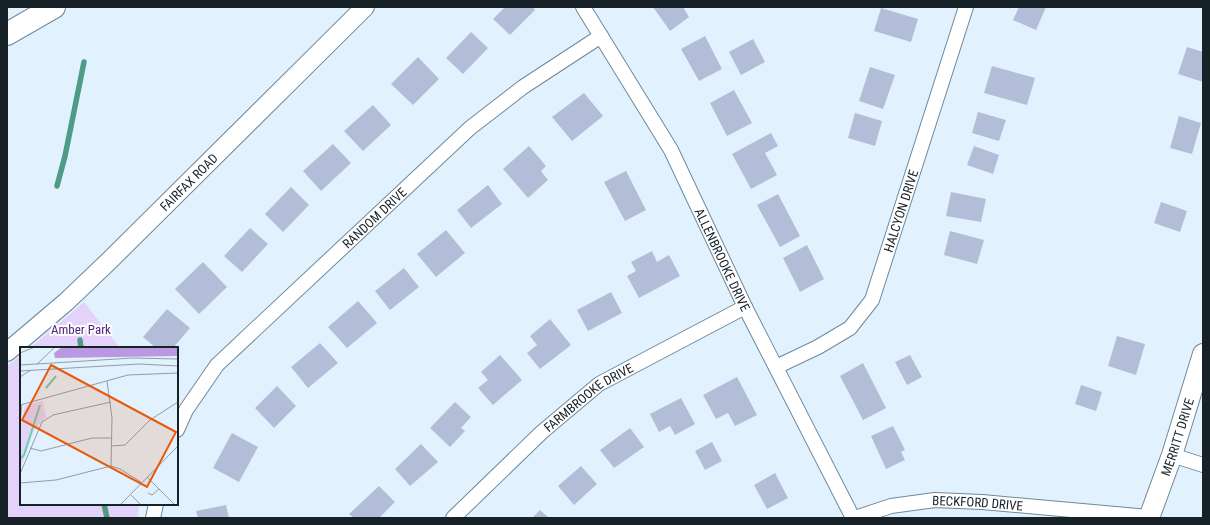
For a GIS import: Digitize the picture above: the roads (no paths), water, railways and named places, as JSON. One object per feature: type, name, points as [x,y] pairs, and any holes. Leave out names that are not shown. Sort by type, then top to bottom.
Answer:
[{"type":"highway","points":[[7,34],[54,7]]},
{"type":"main road","name":"MERRITT DRIVE","points":[[1149,517],[1172,455],[1203,354]]},
{"type":"street","name":"FAIRFAX ROAD","points":[[7,352],[66,302],[109,262],[365,7]]},
{"type":"street","name":"ALLENBROOKE DRIVE","points":[[583,7],[671,150],[745,307],[854,518]]},
{"type":"street","name":"HALCYON DRIVE","points":[[776,367],[818,347],[850,328],[872,300],[966,7]]},
{"type":"street","name":"RANDOM DRIVE","points":[[178,428],[186,410],[217,365],[470,128],[523,87],[601,36]]},
{"type":"street","name":"FARMBROOKE DRIVE","points":[[453,518],[542,432],[599,384],[745,307]]},
{"type":"street","points":[[1172,455],[1203,465]]},
{"type":"street","name":"BECKFORD DRIVE","points":[[854,518],[890,506],[935,500],[982,502],[1149,517]]},
{"type":"street","points":[[153,518],[156,505]]},
{"type":"waterway","points":[[57,186],[65,156],[84,62]]},
{"type":"waterway","points":[[80,340],[81,347]]},
{"type":"waterway","points":[[104,505],[107,518]]},
{"type":"park label","name":"Amber Park","points":[[81,329]]}]
